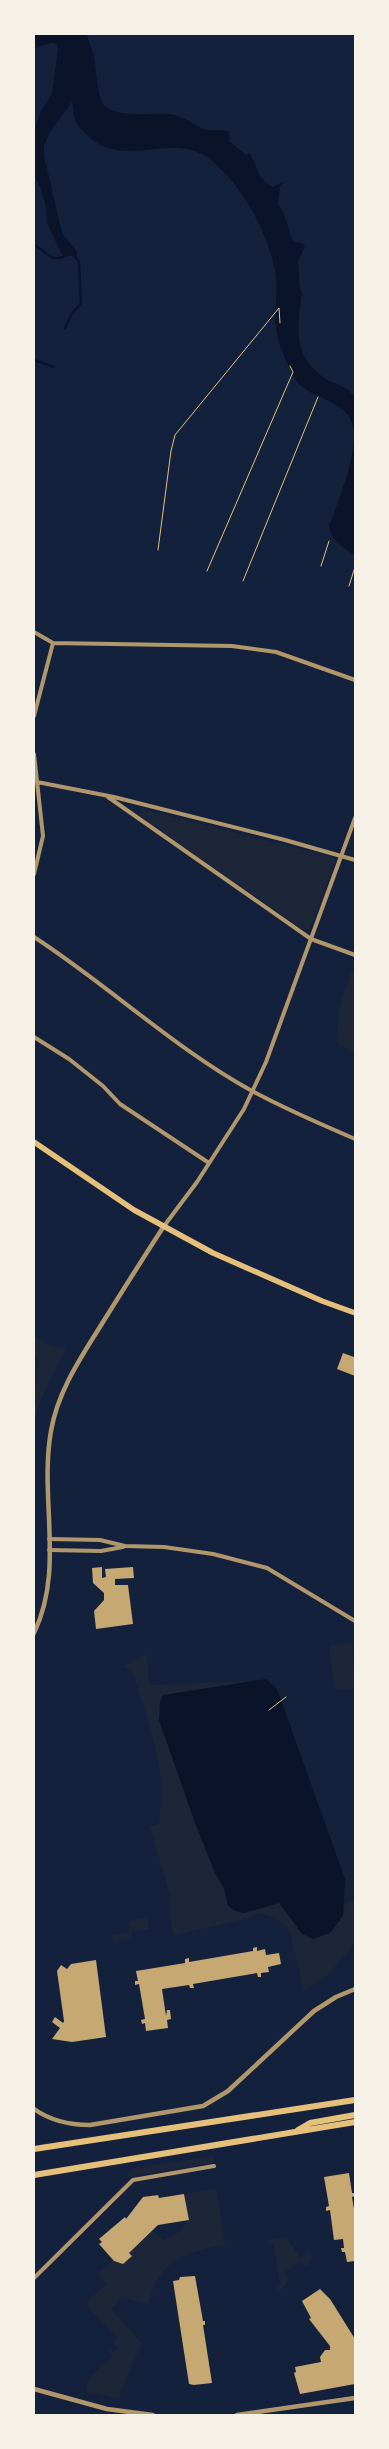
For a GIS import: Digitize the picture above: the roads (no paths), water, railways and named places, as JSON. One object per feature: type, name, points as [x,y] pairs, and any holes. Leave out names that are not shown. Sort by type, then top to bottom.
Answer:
[{"type":"highway","points":[[34,2149],[355,2100]]},
{"type":"highway","points":[[294,2132],[310,2123],[355,2115]]},
{"type":"highway","points":[[34,2175],[355,2122]]},
{"type":"main road","points":[[34,1142],[134,1210],[213,1253],[322,1301],[355,1312]]},
{"type":"street","points":[[34,632],[53,643],[232,646],[276,652],[355,680]]},
{"type":"street","points":[[34,716],[53,643]]},
{"type":"street","points":[[34,754],[43,836],[34,874]]},
{"type":"street","points":[[37,782],[106,795],[355,860]]},
{"type":"street","points":[[106,795],[311,938],[355,955]]},
{"type":"street","points":[[34,1633],[45,1603],[50,1576],[48,1462],[51,1430],[57,1405],[80,1356],[164,1226],[209,1163],[244,1109],[266,1062],[355,818]]},
{"type":"street","points":[[34,937],[64,956],[192,1052],[252,1091],[355,1139]]},
{"type":"street","points":[[34,1036],[69,1059],[103,1086],[120,1104],[209,1163]]},
{"type":"street","points":[[49,1539],[100,1540],[125,1546],[164,1547],[213,1554],[267,1568],[355,1621]]},
{"type":"street","points":[[50,1550],[101,1551],[125,1546]]},
{"type":"street","points":[[34,2109],[56,2120],[72,2125],[90,2125],[203,2106],[228,2091],[314,2011],[336,1997],[355,1989]]},
{"type":"street","points":[[34,2278],[133,2180],[214,2166]]},
{"type":"street","points":[[34,2389],[107,2409],[152,2415]]},
{"type":"street","points":[[237,2415],[355,2398]]},
{"type":"waterway","points":[[34,245],[54,258],[63,257]]},
{"type":"waterway","points":[[65,328],[71,315],[81,303],[79,262],[75,256]]},
{"type":"waterway","points":[[34,360],[54,367]]}]
